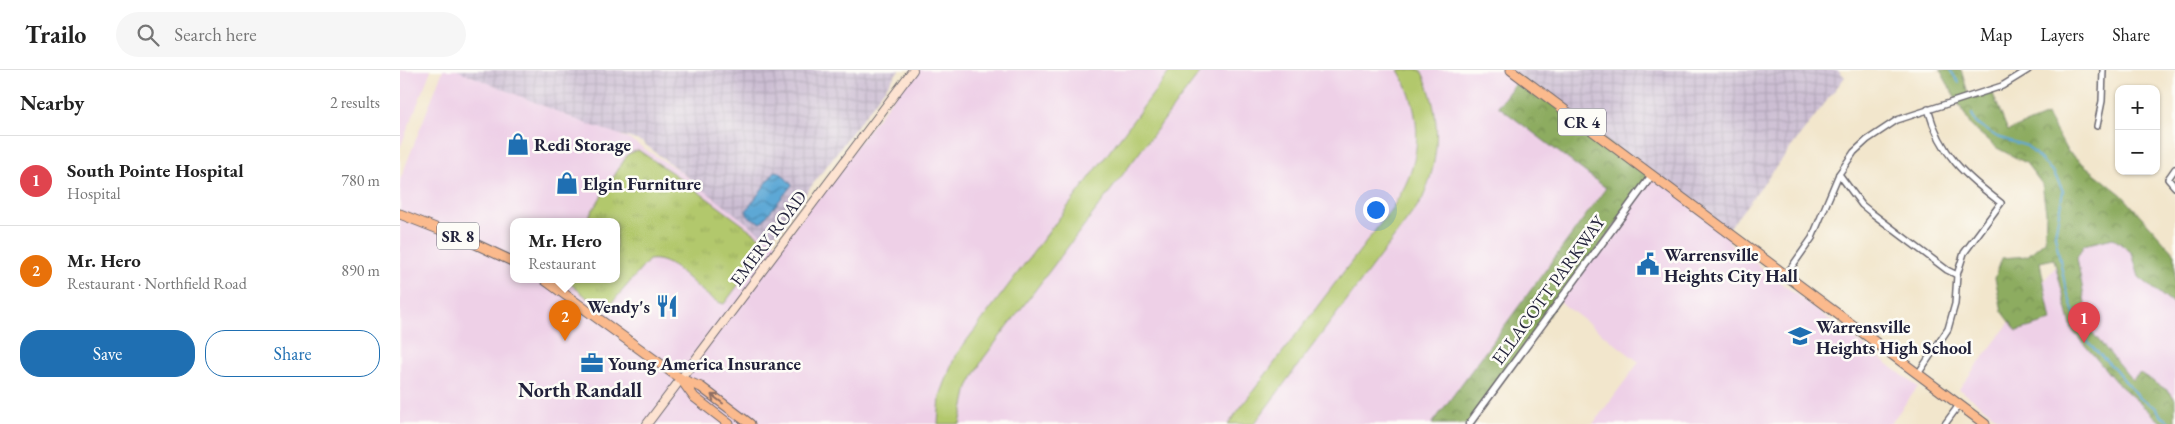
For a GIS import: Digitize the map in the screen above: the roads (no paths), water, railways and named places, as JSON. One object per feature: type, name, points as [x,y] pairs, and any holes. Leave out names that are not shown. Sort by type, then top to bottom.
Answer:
[{"type":"main road","name":"EMERY ROAD","points":[[647,424],[913,70]]},
{"type":"main road","name":"CR 4","points":[[1511,70],[1985,424]]},
{"type":"main road","name":"SR 8","points":[[400,214],[476,244],[510,260]]},
{"type":"main road","points":[[550,283],[681,379],[701,387],[750,424]]},
{"type":"main road","points":[[681,379],[694,397],[729,424]]},
{"type":"street","points":[[1786,275],[1812,238],[1839,174],[1854,152],[1880,130],[1897,120],[2002,86],[2028,70]]},
{"type":"street","points":[[2097,126],[2102,101],[2103,70]]},
{"type":"street","points":[[1918,374],[1948,329],[1955,304],[1957,275],[1964,253],[2000,203],[1967,177],[1950,158],[1938,140],[1928,109]]},
{"type":"street","points":[[2175,169],[2168,179],[2175,187]]},
{"type":"street","points":[[1839,174],[1862,204],[1873,214],[1947,270],[1957,275]]},
{"type":"street","name":"ELLACOTT PARKWAY","points":[[1469,424],[1652,175]]},
{"type":"street","points":[[1945,424],[1959,405]]},
{"type":"water","points":[[775,171],[780,172],[792,185],[761,223],[748,216],[746,211]]},
{"type":"waterway","points":[[1950,70],[1959,83]]},
{"type":"waterway","points":[[1972,114],[1976,123],[1997,137],[2027,146],[2054,173],[2063,191],[2055,235],[2065,285],[2079,329],[2094,349],[2115,369],[2139,398],[2156,408],[2162,417],[2173,424]]},
{"type":"place","name":"Redi Storage","points":[[518,144]]},
{"type":"place","name":"Elgin Furniture","points":[[567,183]]},
{"type":"place","name":"Warrensville Heights City Hall","points":[[1648,264]]},
{"type":"place","name":"Wendy's","points":[[667,306]]},
{"type":"place","name":"Warrensville Heights High School","points":[[1800,336]]},
{"type":"place","name":"Mr. Hero","points":[[565,341]]},
{"type":"place","name":"South Pointe Hospital","points":[[2084,343]]},
{"type":"place","name":"Young America Insurance","points":[[592,363]]},
{"type":"district","name":"North Randall","points":[[580,390]]}]
